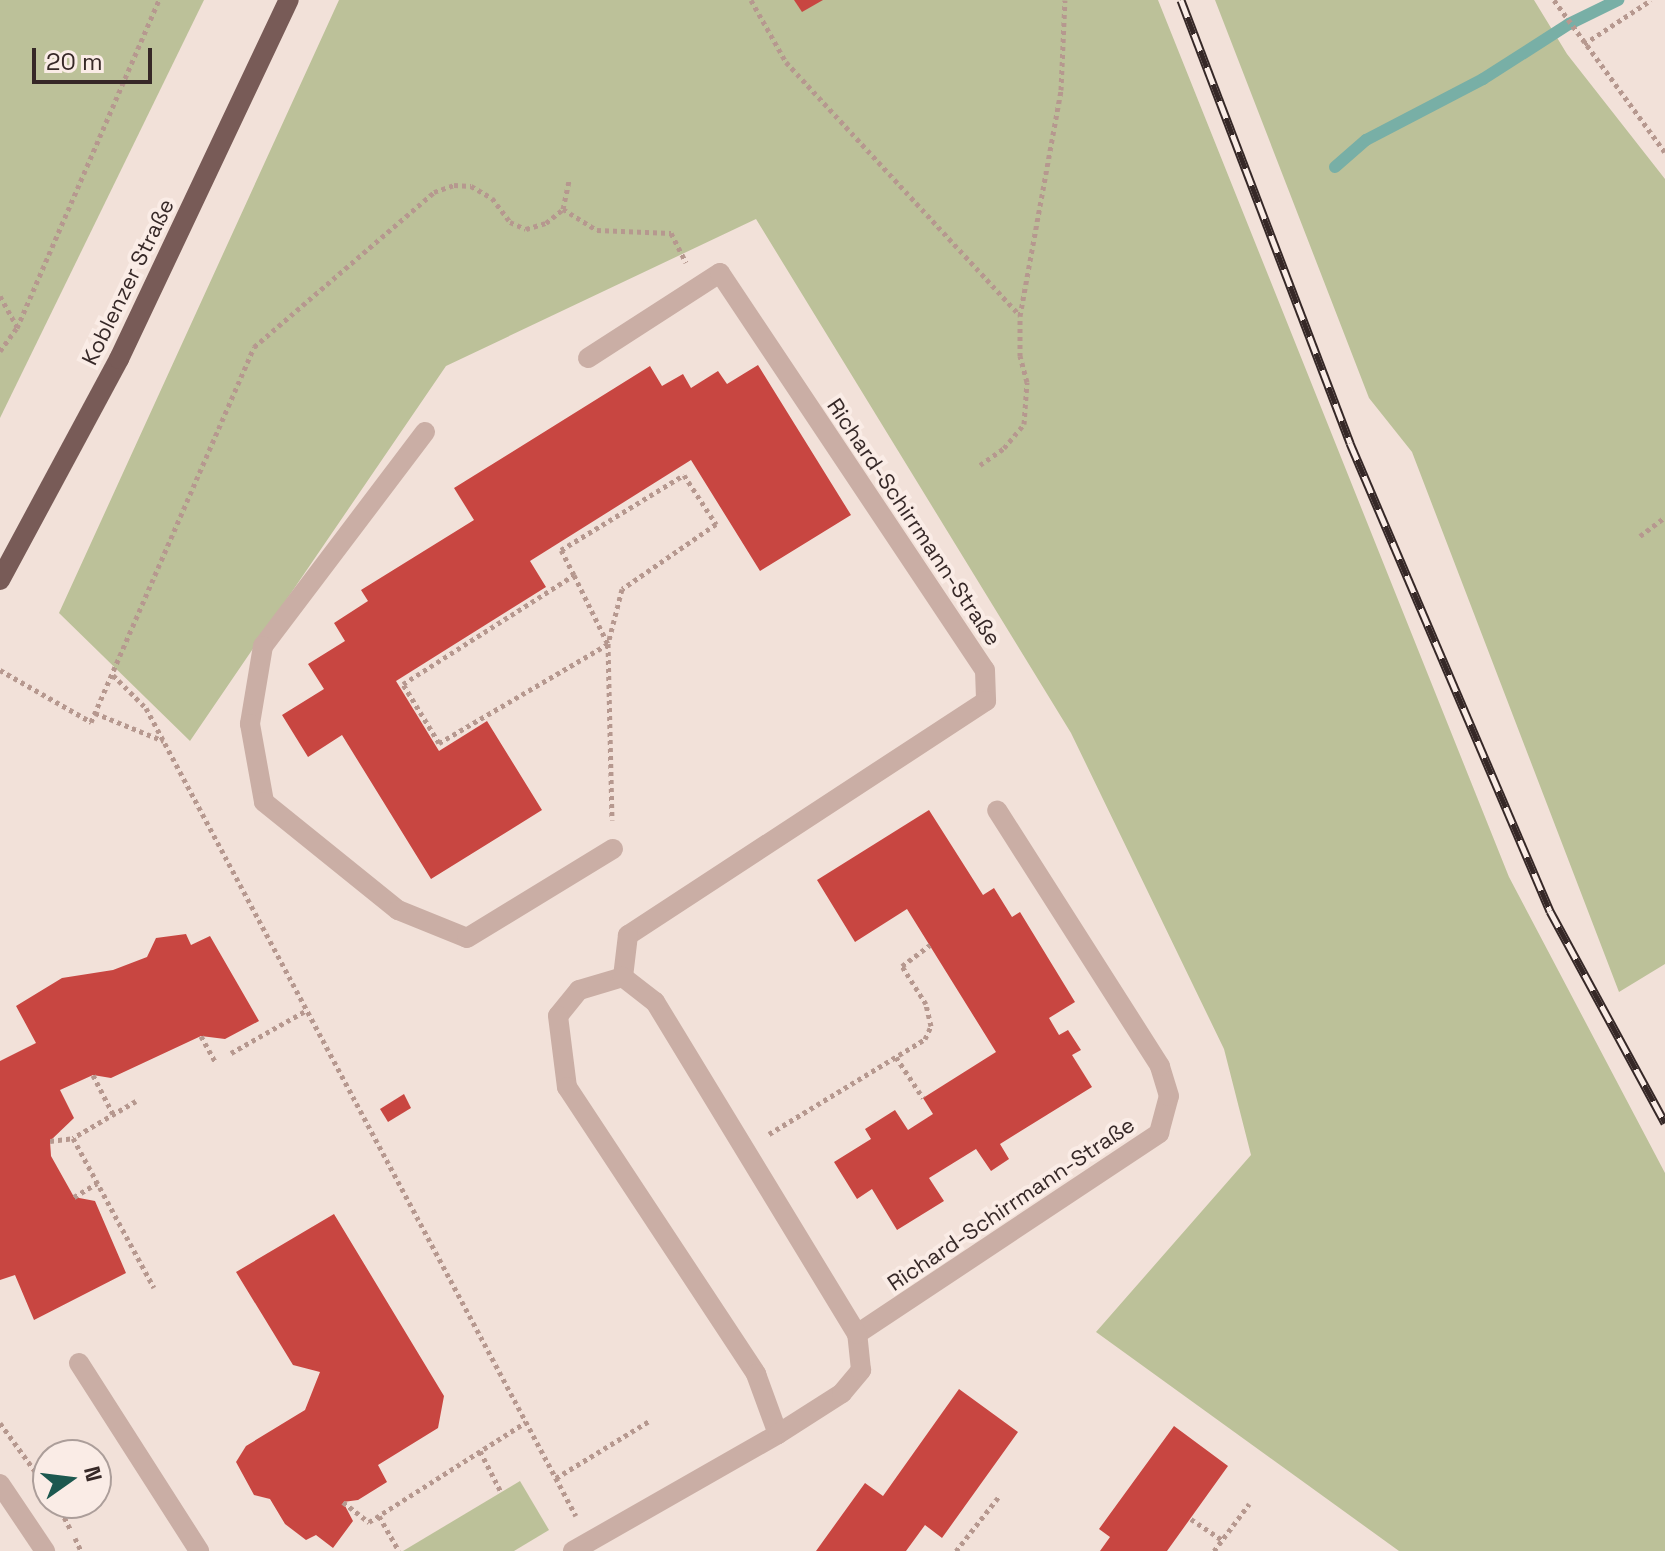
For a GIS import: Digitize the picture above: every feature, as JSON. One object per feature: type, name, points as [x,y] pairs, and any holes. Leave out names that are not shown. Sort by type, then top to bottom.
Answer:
[{"type":"main road","name":"Koblenzer Straße","points":[[0,580],[119,359],[289,0]]},
{"type":"street","name":"Richard-Schirrmann-Straße","points":[[588,358],[720,273],[985,670],[986,701],[628,935],[623,977]]},
{"type":"street","points":[[425,432],[263,646],[250,724],[264,802],[398,910],[467,938],[613,849]]},
{"type":"street","name":"Richard-Schirrmann-Straße","points":[[857,1334],[1159,1133],[1169,1096],[1160,1066],[997,810]]},
{"type":"street","points":[[581,1546],[778,1434],[842,1393],[861,1370],[857,1334],[655,1002],[623,977],[579,990],[558,1016],[567,1087],[756,1374],[778,1434]]},
{"type":"street","points":[[79,1363],[199,1551]]},
{"type":"street","points":[[0,1484],[45,1551]]},
{"type":"path","points":[[0,351],[17,328],[159,0]]},
{"type":"path","points":[[751,0],[786,62],[1020,316]]},
{"type":"path","points":[[980,465],[1004,448],[1024,424],[1027,382],[1020,356],[1020,316],[1061,90],[1065,0]]},
{"type":"path","points":[[1554,0],[1665,152]]},
{"type":"path","points":[[1584,44],[1651,0]]},
{"type":"path","points":[[0,670],[91,722],[254,347],[434,192],[454,185],[471,186],[492,198],[510,222],[526,229],[546,223],[563,209],[569,181]]},
{"type":"path","points":[[563,209],[597,230],[671,233],[684,259]]},
{"type":"path","points":[[0,296],[17,328]]},
{"type":"path","points":[[608,644],[561,550],[684,475],[716,524],[622,589],[608,644],[613,849]]},
{"type":"path","points":[[1640,536],[1665,517]]},
{"type":"path","points":[[574,575],[403,684],[439,743],[608,644]]},
{"type":"path","points":[[112,674],[146,708],[164,741],[556,1478],[581,1546]]},
{"type":"path","points":[[95,713],[164,741]]},
{"type":"path","points":[[744,1150],[925,1039],[931,1026],[926,1004],[902,966],[930,945]]},
{"type":"path","points":[[231,1053],[307,1010]]},
{"type":"path","points":[[201,1036],[215,1061]]},
{"type":"path","points":[[896,1057],[923,1098]]},
{"type":"path","points":[[93,1075],[113,1114]]},
{"type":"path","points":[[50,1141],[73,1138],[136,1101]]},
{"type":"path","points":[[73,1138],[154,1288]]},
{"type":"path","points":[[74,1197],[97,1183]]},
{"type":"path","points":[[556,1478],[649,1421]]},
{"type":"path","points":[[343,1502],[369,1522],[526,1422]]},
{"type":"path","points":[[0,1423],[32,1467]]},
{"type":"path","points":[[480,1451],[501,1492]]},
{"type":"path","points":[[956,1551],[1000,1495]]},
{"type":"path","points":[[1214,1551],[1249,1504]]},
{"type":"path","points":[[379,1516],[399,1551]]},
{"type":"path","points":[[1191,1519],[1222,1540]]},
{"type":"green space","points":[[0,0],[204,0],[0,418]]},
{"type":"green space","points":[[339,0],[1158,0],[1509,877],[1665,1173],[1665,1551],[1399,1551],[1096,1332],[1251,1155],[1224,1049],[1071,733],[756,219],[446,366],[190,741],[59,613]]},
{"type":"green space","points":[[1215,0],[1534,0],[1567,54],[1665,179],[1665,964],[1619,992],[1412,452],[1369,398]]},
{"type":"green space","points":[[520,1481],[549,1530],[514,1551],[403,1551]]},
{"type":"building","points":[[794,0],[823,0],[802,12]]},
{"type":"building","points":[[758,365],[851,515],[760,571],[691,460],[530,561],[546,587],[396,681],[439,751],[487,721],[542,810],[431,879],[342,735],[308,757],[282,715],[324,689],[308,664],[345,641],[334,623],[368,601],[361,590],[474,520],[454,488],[650,366],[662,386],[683,374],[691,388],[718,371],[727,384]]},
{"type":"building","points":[[929,810],[983,895],[994,888],[1012,917],[1020,912],[1075,1002],[1049,1018],[1059,1035],[1068,1030],[1081,1050],[1072,1055],[1092,1087],[1000,1144],[1009,1159],[991,1171],[976,1149],[929,1178],[944,1201],[897,1230],[872,1189],[857,1199],[834,1162],[871,1139],[865,1129],[895,1110],[908,1130],[933,1114],[923,1098],[996,1052],[907,909],[855,942],[817,880]]},
{"type":"building","points":[[186,934],[191,945],[210,936],[259,1021],[225,1039],[201,1036],[111,1078],[93,1075],[60,1090],[74,1118],[50,1141],[51,1156],[74,1197],[95,1201],[126,1273],[34,1320],[15,1275],[0,1280],[0,1061],[36,1043],[16,1006],[62,978],[113,970],[147,957],[156,938]]},
{"type":"building","points":[[404,1094],[411,1108],[388,1122],[380,1109]]},
{"type":"building","points":[[334,1214],[444,1396],[438,1428],[378,1465],[387,1482],[358,1500],[343,1502],[353,1521],[333,1548],[316,1535],[306,1540],[285,1524],[270,1499],[254,1495],[236,1462],[246,1446],[305,1410],[320,1372],[293,1365],[236,1272]]},
{"type":"building","points":[[959,1389],[1018,1432],[942,1538],[925,1525],[906,1551],[816,1551],[865,1483],[883,1496]]},
{"type":"building","points":[[1174,1426],[1228,1466],[1167,1551],[1100,1551],[1110,1537],[1099,1529]]},
{"type":"waterway","points":[[1335,167],[1366,140],[1483,79],[1569,24],[1618,0]]},
{"type":"railway","points":[[1181,0],[1350,443],[1550,911],[1665,1123]]}]
